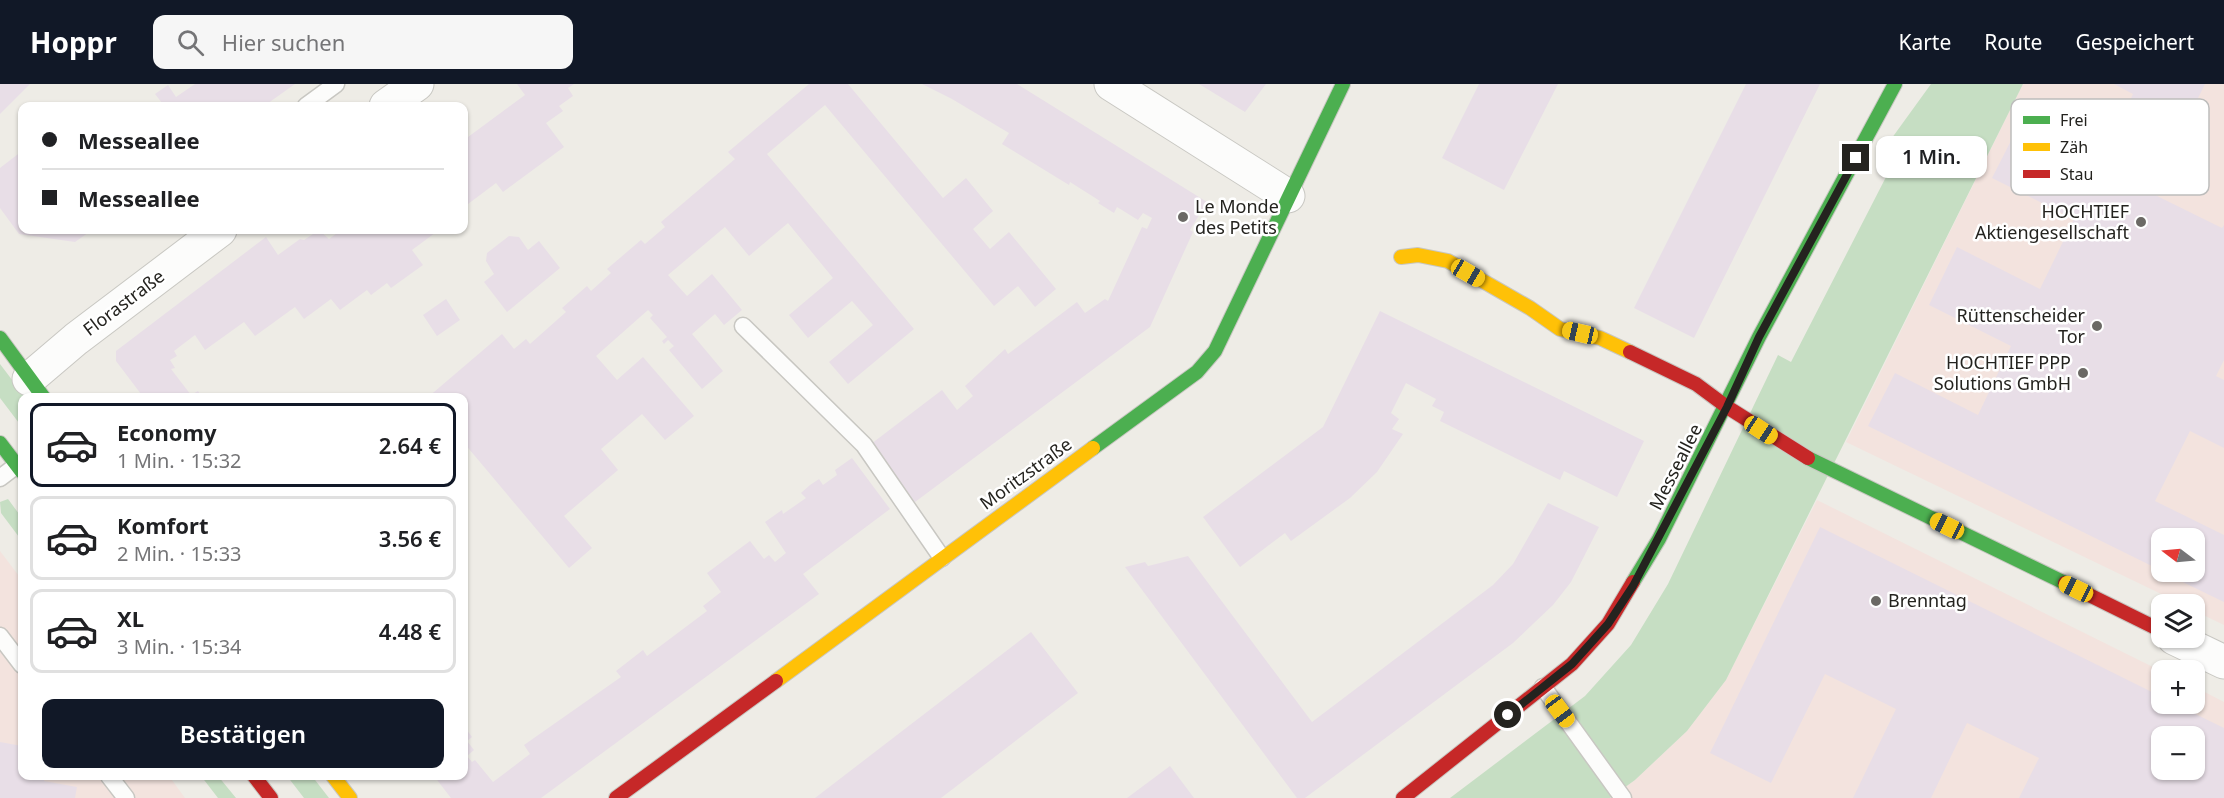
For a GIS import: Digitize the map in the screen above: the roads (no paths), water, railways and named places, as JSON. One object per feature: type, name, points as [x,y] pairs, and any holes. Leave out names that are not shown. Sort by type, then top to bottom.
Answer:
[{"type":"street","points":[[392,102],[417,84]]},
{"type":"street","points":[[1112,84],[1288,196]]},
{"type":"street","name":"Moritzstraße","points":[[616,798],[1197,372],[1215,351],[1343,84]]},
{"type":"street","name":"Messeallee","points":[[1403,798],[1572,664],[1608,624],[1633,586],[1727,407],[1759,337],[1895,84]]},
{"type":"street","name":"Florastraße","points":[[37,388],[76,339],[215,234]]},
{"type":"street","points":[[1401,257],[1418,255],[1448,261],[1530,308],[1560,329],[1599,338],[1696,384],[1796,452],[2151,626]]},
{"type":"street","points":[[0,338],[37,388]]},
{"type":"street","points":[[0,443],[18,466]]},
{"type":"street","points":[[2195,648],[2224,662]]},
{"type":"street","points":[[257,780],[271,798]]},
{"type":"street","points":[[336,780],[350,798]]},
{"type":"lane","points":[[311,102],[336,84]]},
{"type":"lane","points":[[743,327],[864,445],[942,558]]},
{"type":"lane","points":[[0,478],[18,470]]},
{"type":"lane","points":[[0,636],[18,660]]},
{"type":"lane","points":[[1543,687],[1623,798]]},
{"type":"lane","points":[[112,780],[126,798]]},
{"type":"place","name":"Le Monde des Petits","points":[[1183,217]]},
{"type":"place","name":"HOCHTIEF Aktiengesellschaft","points":[[2141,222]]},
{"type":"place","name":"Rüttenscheider Tor","points":[[2097,326]]},
{"type":"place","name":"HOCHTIEF PPP Solutions GmbH","points":[[2083,373]]},
{"type":"place","name":"Brenntag","points":[[1876,601]]}]
